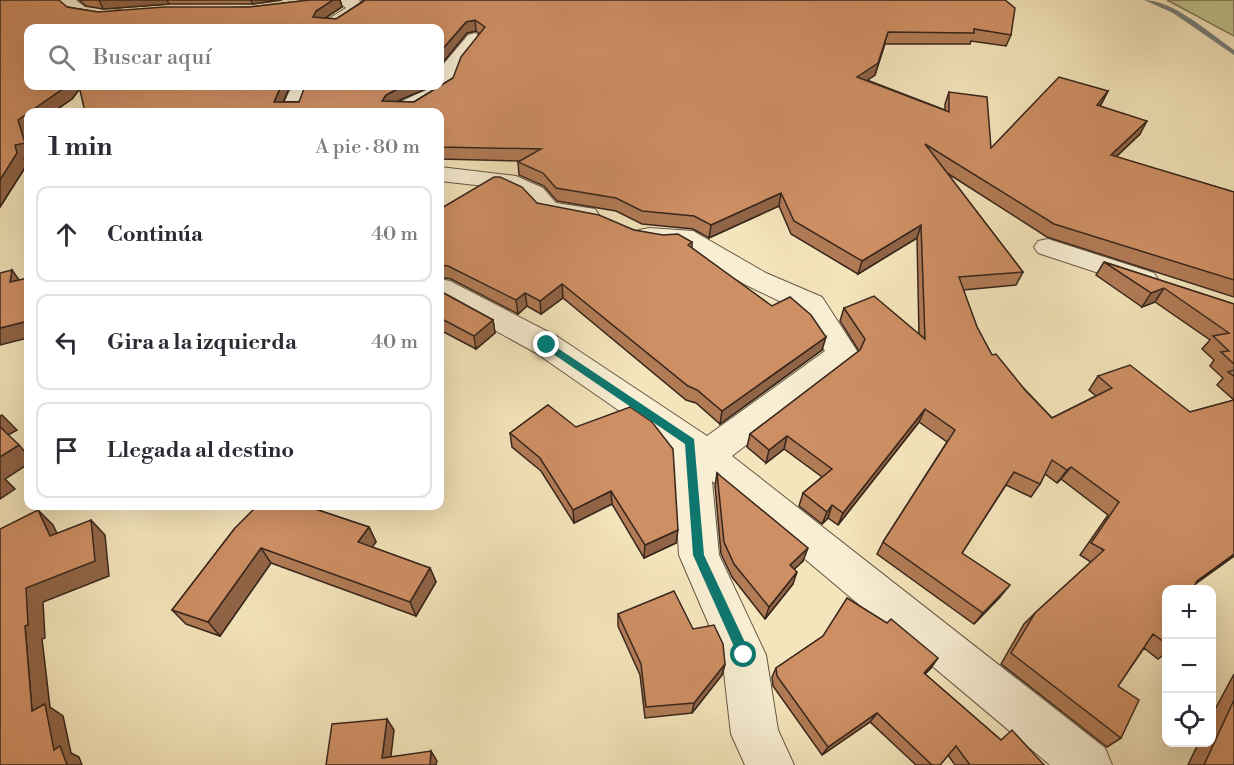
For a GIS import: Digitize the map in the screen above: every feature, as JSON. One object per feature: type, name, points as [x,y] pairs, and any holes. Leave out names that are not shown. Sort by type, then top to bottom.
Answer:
[{"type":"street","points":[[65,0],[80,12],[103,16],[135,14]]},
{"type":"street","points":[[333,24],[356,10],[351,1],[338,0]]},
{"type":"street","points":[[444,86],[447,84],[451,67],[475,39]]},
{"type":"street","points":[[298,108],[301,90]]},
{"type":"street","points":[[407,108],[438,90]]},
{"type":"street","points":[[444,174],[507,181],[534,193],[548,209],[607,219],[634,233],[663,238],[683,237],[756,279],[811,304],[843,354],[698,449]]},
{"type":"street","points":[[1048,247],[1168,287]]},
{"type":"street","points":[[444,290],[547,345],[698,449],[1088,765]]},
{"type":"street","points":[[698,449],[699,555],[744,655],[755,734],[770,765]]},
{"type":"green space","points":[[1167,0],[1234,0],[1234,36]]},
{"type":"building","points":[[0,0],[59,0],[67,7],[98,12],[164,7],[249,7],[310,0],[333,0],[316,11],[313,17],[336,19],[364,0],[1005,0],[1015,8],[1011,35],[974,29],[974,33],[888,32],[878,63],[857,77],[949,112],[949,92],[987,97],[991,148],[1059,77],[1108,91],[1097,105],[1147,121],[1111,155],[1234,192],[1234,280],[1054,224],[925,144],[1023,272],[959,277],[977,327],[992,355],[996,354],[1025,390],[1052,418],[1112,388],[1098,376],[1130,365],[1190,412],[1234,400],[1234,554],[1195,585],[1162,585],[1162,640],[1153,634],[1118,686],[1139,700],[1121,738],[1011,653],[1035,613],[1104,550],[1091,543],[1119,502],[1071,467],[1067,470],[1052,460],[1040,484],[1014,472],[962,553],[1010,585],[983,613],[883,542],[955,430],[925,409],[843,513],[832,505],[827,512],[803,493],[832,469],[787,436],[769,450],[750,434],[860,350],[865,339],[844,308],[874,296],[925,339],[921,225],[862,261],[794,221],[781,193],[711,225],[694,216],[642,211],[616,198],[556,188],[543,173],[518,162],[541,149],[444,147],[444,108],[84,108],[80,90],[279,90],[274,102],[299,102],[304,90],[395,90],[386,95],[382,101],[414,102],[434,90],[444,90],[444,84],[453,78],[461,57],[485,27],[475,20],[466,22],[444,47],[444,24],[24,24],[24,90],[61,90],[35,108],[24,108],[24,116],[18,120],[24,143],[15,145],[17,153],[0,180]]},
{"type":"building","points":[[494,177],[500,177],[522,187],[537,203],[599,215],[634,230],[663,235],[678,234],[692,242],[688,245],[772,306],[790,297],[811,315],[826,337],[722,411],[562,284],[540,301],[525,293],[516,300],[444,266],[444,207]]},
{"type":"building","points":[[1104,262],[1234,304],[1234,364],[1221,352],[1229,351],[1213,336],[1229,333],[1164,288],[1151,293]]},
{"type":"building","points":[[12,270],[10,282],[24,279],[24,322],[0,328],[0,273]]},
{"type":"building","points":[[444,293],[493,320],[474,336],[444,320]]},
{"type":"building","points":[[548,405],[576,427],[630,407],[652,422],[673,449],[678,530],[645,545],[611,491],[573,510],[540,458],[510,433]]},
{"type":"building","points":[[0,427],[19,445],[0,457]]},
{"type":"building","points":[[717,473],[808,548],[790,565],[797,572],[769,607],[734,564],[724,542]]},
{"type":"building","points":[[38,510],[50,536],[91,520],[95,561],[26,588],[28,625],[25,626],[32,711],[45,704],[54,750],[60,746],[67,765],[0,765],[0,529]]},
{"type":"building","points":[[253,510],[318,510],[369,527],[358,542],[430,568],[410,602],[261,548],[208,622],[172,610],[235,528]]},
{"type":"building","points":[[674,591],[693,629],[714,625],[723,644],[725,664],[694,703],[646,707],[641,664],[618,614]]},
{"type":"building","points":[[847,598],[887,623],[891,619],[938,658],[924,673],[1001,740],[1012,730],[1044,765],[970,765],[956,746],[940,765],[932,765],[877,713],[828,747],[777,676],[776,668],[823,636]]},
{"type":"building","points":[[1234,700],[1234,765],[1204,765],[1212,747],[1216,747],[1216,739]]},
{"type":"building","points":[[387,719],[382,758],[431,751],[430,765],[326,765],[332,724]]},
{"type":"waterway","points":[[1147,0],[1175,12],[1234,53]]},
{"type":"route","points":[[547,345],[690,442],[699,555],[744,655]]}]
